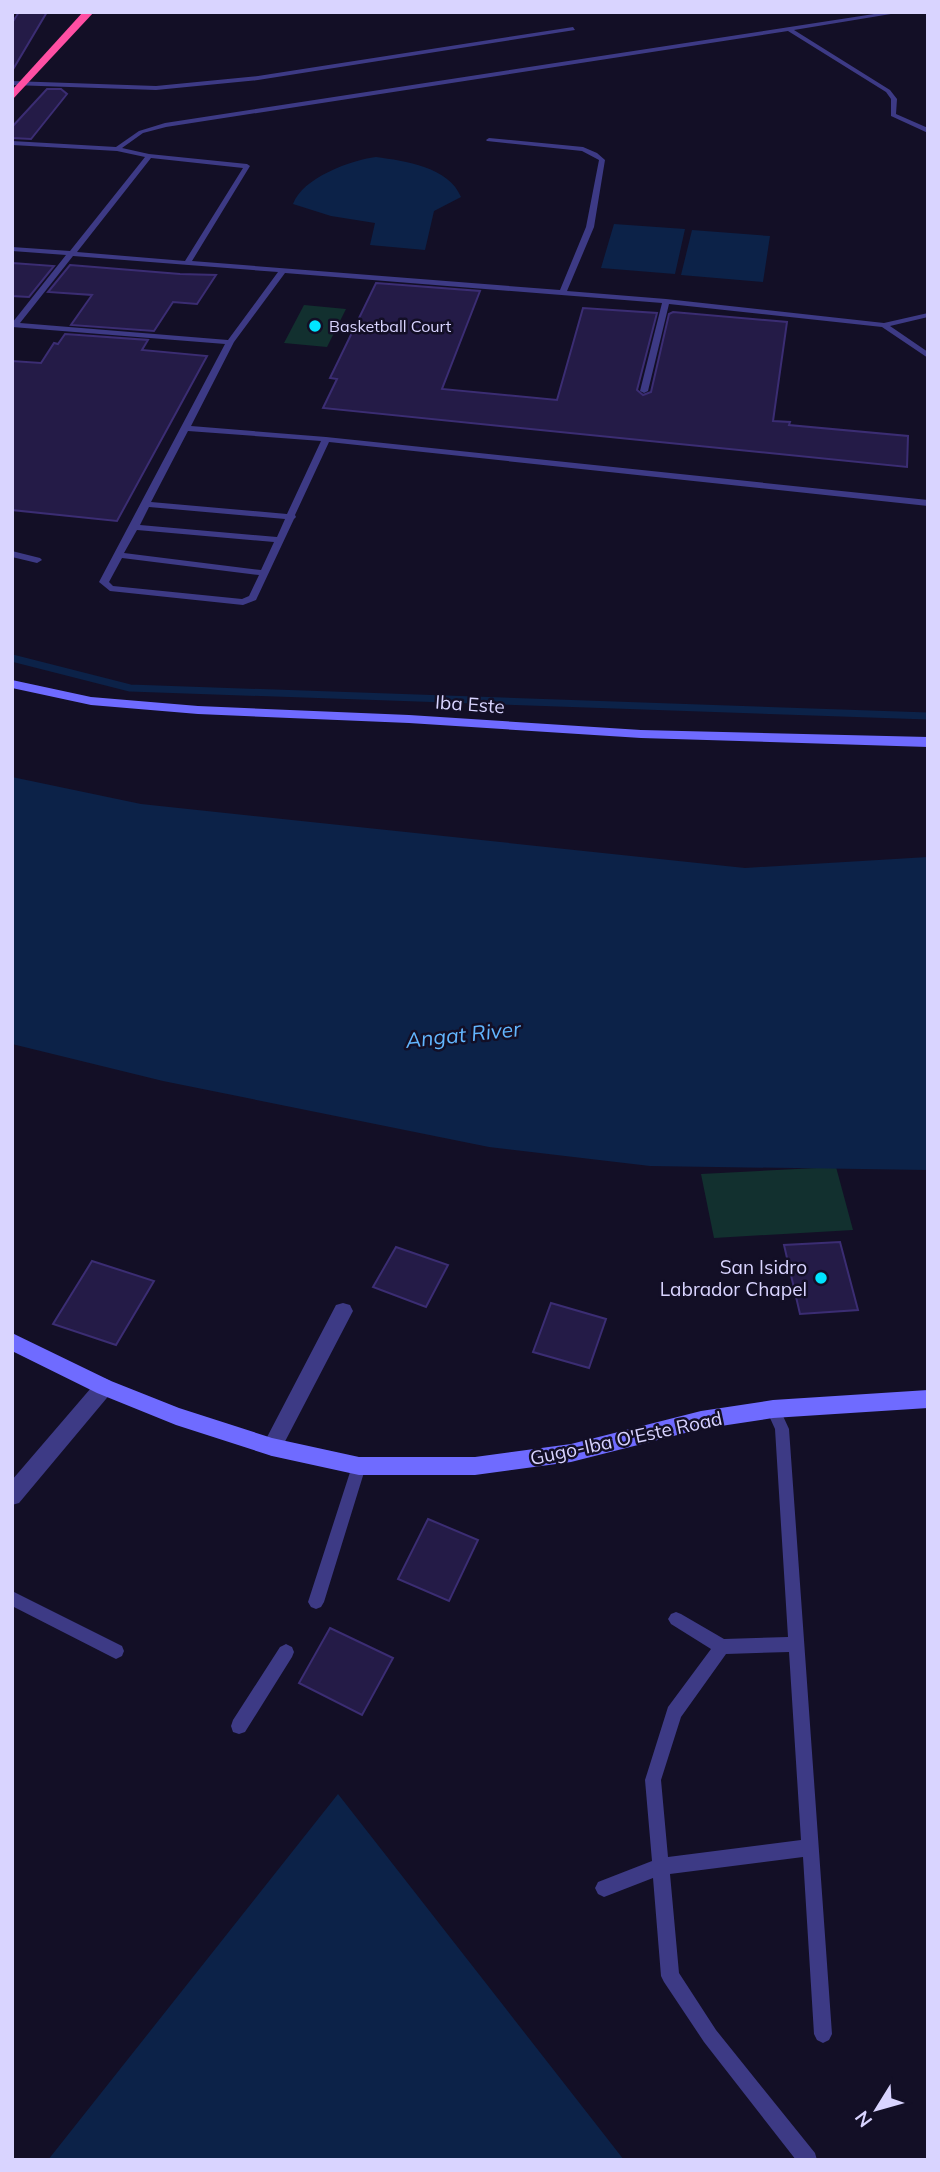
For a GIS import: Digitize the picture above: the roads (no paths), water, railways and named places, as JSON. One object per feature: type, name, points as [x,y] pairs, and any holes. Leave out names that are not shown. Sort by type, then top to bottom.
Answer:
[{"type":"highway","points":[[12,97],[89,12]]},
{"type":"street","name":"Iba Este","points":[[12,684],[91,702],[198,710],[409,719],[641,734],[928,742]]},
{"type":"street","points":[[272,1447],[343,1311]]},
{"type":"street","name":"Gugo-Iba O'Este Road","points":[[12,1341],[104,1387],[176,1416],[272,1447],[359,1466],[475,1466],[570,1453],[701,1420],[773,1409],[928,1399]]},
{"type":"street","points":[[12,1496],[104,1387]]},
{"type":"lane","points":[[117,149],[141,132],[165,125],[900,12]]},
{"type":"lane","points":[[12,83],[132,89],[198,84],[258,78],[572,29]]},
{"type":"lane","points":[[790,30],[888,91],[894,99],[893,115],[928,131]]},
{"type":"lane","points":[[489,140],[583,149],[602,160],[590,226],[563,292]]},
{"type":"lane","points":[[12,143],[117,149],[149,156],[247,166],[188,262]]},
{"type":"lane","points":[[149,156],[16,324],[230,342]]},
{"type":"lane","points":[[12,249],[563,292],[884,325],[928,315]]},
{"type":"lane","points":[[283,270],[230,342],[145,504],[136,527],[104,582],[110,588],[243,602],[253,598],[326,439]]},
{"type":"lane","points":[[644,391],[666,301]]},
{"type":"lane","points":[[884,325],[928,356]]},
{"type":"lane","points":[[184,428],[326,439],[928,503]]},
{"type":"lane","points":[[145,504],[292,517]]},
{"type":"lane","points":[[136,527],[281,540]]},
{"type":"lane","points":[[12,554],[37,560]]},
{"type":"lane","points":[[118,555],[265,573]]},
{"type":"lane","points":[[773,1409],[782,1429],[822,2034]]},
{"type":"lane","points":[[316,1602],[359,1466]]},
{"type":"lane","points":[[12,1598],[116,1651]]},
{"type":"lane","points":[[676,1619],[722,1647],[797,1644]]},
{"type":"lane","points":[[722,1647],[674,1713],[653,1780],[670,1976],[710,2036],[808,2160]]},
{"type":"lane","points":[[239,1726],[286,1652]]},
{"type":"lane","points":[[604,1888],[662,1866],[811,1847]]},
{"type":"water","points":[[376,157],[425,167],[436,172],[455,187],[461,197],[434,211],[425,250],[370,245],[375,223],[331,216],[293,204],[306,186],[317,178],[341,166]]},
{"type":"water","points":[[614,224],[685,229],[675,274],[601,268]]},
{"type":"water","points":[[692,230],[770,236],[763,282],[681,275]]},
{"type":"water","name":"Angat River","points":[[12,777],[141,804],[745,868],[928,857],[928,1170],[650,1166],[489,1147],[163,1081],[12,1044]]},
{"type":"water","points":[[338,1794],[624,2160],[48,2160]]},
{"type":"waterway","points":[[12,658],[130,688],[928,716]]},
{"type":"place","name":"Basketball Court","points":[[315,326]]},
{"type":"place","name":"San Isidro Labrador Chapel","points":[[821,1278]]}]
